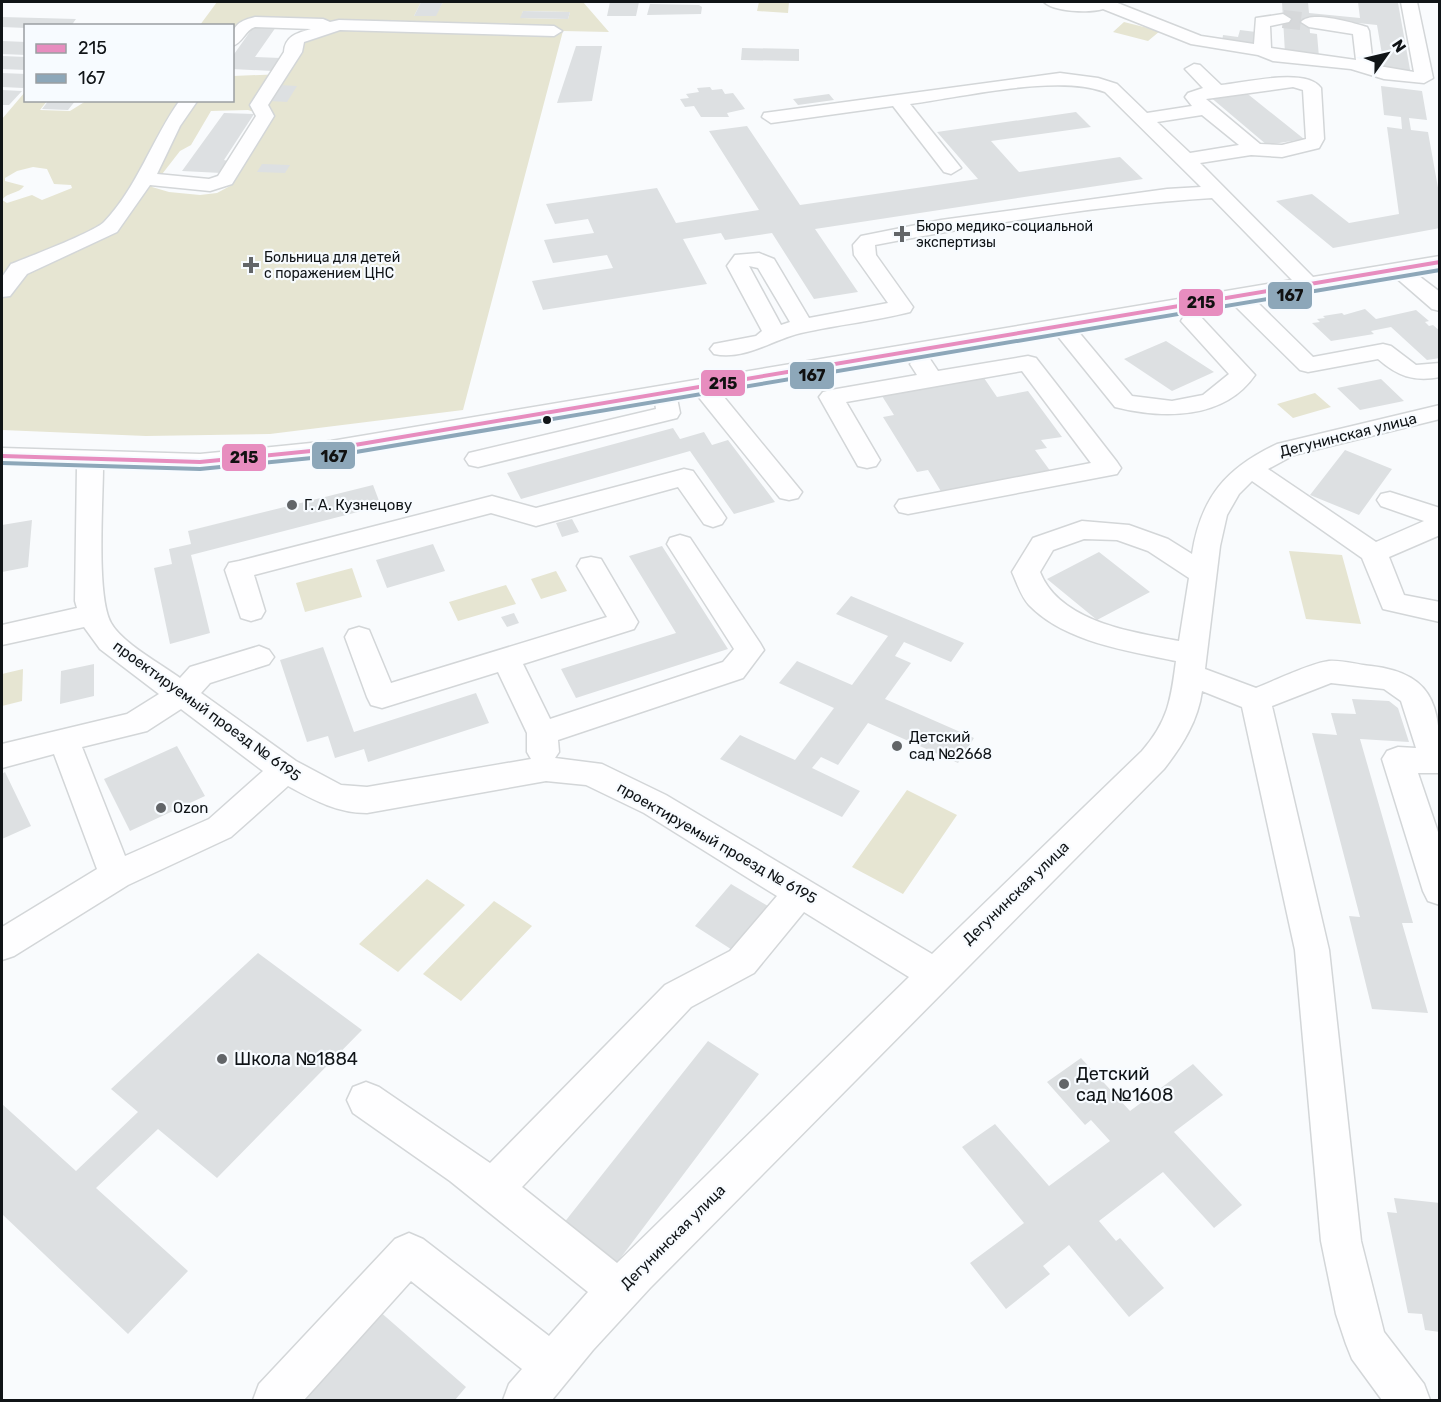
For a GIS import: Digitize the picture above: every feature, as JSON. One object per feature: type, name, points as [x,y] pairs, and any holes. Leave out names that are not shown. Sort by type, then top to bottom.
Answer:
[{"type":"street","points":[[1052,2],[1089,8],[1105,2],[1197,40],[1262,51],[1273,56],[1359,66],[1384,74],[1424,78],[1409,2]]},
{"type":"street","points":[[1262,51],[1262,22],[1283,20]]},
{"type":"street","points":[[234,38],[244,25],[255,22],[554,31]]},
{"type":"street","points":[[1309,22],[1342,25],[1361,31],[1365,63],[1359,66]]},
{"type":"street","points":[[145,178],[210,184],[225,180],[265,116],[259,105],[293,52],[293,45],[298,38],[339,25]]},
{"type":"street","points":[[1194,69],[1218,91]]},
{"type":"street","points":[[771,117],[1038,80],[1075,78],[1111,88],[1186,160],[1308,284]]},
{"type":"street","points":[[1186,160],[1255,149],[1282,151],[1312,144],[1315,139],[1312,88],[1306,84],[1293,82],[1194,96],[1206,109],[1255,149]]},
{"type":"street","points":[[897,99],[951,168]]},
{"type":"street","points":[[2,291],[20,269],[110,228],[145,178],[171,126],[188,102]]},
{"type":"street","points":[[1143,119],[1206,109]]},
{"type":"street","points":[[722,349],[764,341],[774,333],[803,326],[902,307],[865,255],[863,245],[868,240],[941,226],[1167,195],[1216,192]]},
{"type":"street","points":[[774,333],[745,281],[738,266],[740,262],[748,259],[763,261],[803,326]]},
{"type":"street","points":[[1398,269],[1440,304]]},
{"type":"street","points":[[2,456],[200,462],[254,459],[468,428],[1398,269],[1434,269]]},
{"type":"street","points":[[1238,296],[1308,365],[1383,351],[1403,370],[1420,375],[1440,370]]},
{"type":"street","points":[[1062,326],[1124,402],[1172,408],[1211,401],[1243,375],[1192,321]]},
{"type":"street","points":[[913,351],[932,380]]},
{"type":"street","points":[[867,460],[831,397],[1028,363],[1108,468],[908,507]]},
{"type":"street","points":[[703,387],[789,492]]},
{"type":"street","points":[[478,459],[668,413],[667,394]]},
{"type":"street","name":"Дегунинская улица","points":[[525,1401],[551,1365],[620,1291],[934,974],[1159,753],[1179,724],[1210,530],[1220,502],[1228,490],[1250,468],[1274,454],[1298,445],[1440,412]]},
{"type":"street","points":[[468,428],[492,504]]},
{"type":"street","name":"проектируемый проезд № 6195","points":[[90,459],[88,584],[92,615],[110,642],[285,770],[330,794],[348,800],[367,800],[546,769],[591,773],[619,784],[934,974]]},
{"type":"street","points":[[1250,468],[1374,553],[1393,602],[1440,612]]},
{"type":"street","points":[[251,611],[239,570],[492,504],[536,517],[684,477],[713,518]]},
{"type":"street","points":[[1390,500],[1440,517]]},
{"type":"street","points":[[1374,553],[1440,524]]},
{"type":"street","points":[[1203,574],[1158,545],[1130,534],[1120,531],[1082,530],[1043,544],[1026,572],[1038,597],[1072,622],[1190,664],[1256,700],[1312,950],[1341,1241],[1357,1314],[1367,1344],[1408,1401]]},
{"type":"street","points":[[542,733],[733,670],[750,650],[680,543]]},
{"type":"street","points":[[359,637],[382,697],[624,622],[591,566]]},
{"type":"street","points":[[2,635],[92,615]]},
{"type":"street","points":[[2,756],[136,723],[182,694],[200,675],[259,657]]},
{"type":"street","points":[[506,659],[542,733],[546,769]]},
{"type":"street","points":[[1256,700],[1329,672],[1388,679],[1403,685],[1414,696],[1436,762],[1398,759],[1440,891]]},
{"type":"street","points":[[64,740],[116,875]]},
{"type":"street","points":[[2,945],[116,875],[220,828],[285,770]]},
{"type":"street","points":[[492,1190],[678,996],[741,962],[801,892]]},
{"type":"street","points":[[366,1100],[392,1116],[492,1190],[620,1291]]},
{"type":"street","points":[[275,1401],[409,1253],[551,1365]]},
{"type":"green space","name":"Больница для детей с поражением ЦНС","points":[[217,2],[421,2],[414,16],[435,16],[443,2],[583,2],[609,32],[563,31],[463,410],[270,434],[146,436],[2,430],[2,200],[2,119],[24,93],[24,102],[46,102],[40,110],[70,111],[84,102],[234,102],[234,76],[284,74],[303,53],[298,46],[313,31],[310,26],[251,20],[234,43],[234,24],[201,24]],"holes":[[[523,11],[570,12],[568,19],[521,18]],[[248,110],[270,117],[230,186],[217,193],[200,195],[169,192],[152,187],[180,151],[191,145],[211,111]],[[33,167],[47,169],[54,184],[71,185],[72,188],[42,200],[32,195],[7,203],[2,200],[24,186],[5,181],[5,178],[17,171]]]},
{"type":"green space","points":[[759,2],[789,2],[788,13],[757,11]]},
{"type":"green space","points":[[1124,22],[1160,31],[1148,41],[1113,32]]},
{"type":"green space","points":[[1315,393],[1331,407],[1293,418],[1277,404]]},
{"type":"green space","points":[[1289,551],[1342,555],[1361,624],[1306,619]]},
{"type":"green space","points":[[352,568],[362,597],[305,612],[296,583]]},
{"type":"green space","points":[[556,571],[567,591],[541,599],[531,579]]},
{"type":"green space","points":[[506,585],[516,604],[458,621],[449,602]]},
{"type":"green space","points":[[23,669],[22,701],[2,706],[2,674]]},
{"type":"green space","points":[[907,790],[957,815],[903,894],[852,867]]},
{"type":"green space","points":[[427,879],[465,905],[398,972],[359,944]]},
{"type":"green space","points":[[494,901],[532,926],[461,1001],[423,974]]},
{"type":"building","points":[[421,2],[443,2],[436,16],[414,16]]},
{"type":"building","points":[[610,2],[639,2],[636,16],[607,16]]},
{"type":"building","points":[[1282,2],[1308,2],[1309,13],[1360,18],[1358,2],[1398,3],[1411,75],[1385,72],[1377,25],[1309,18],[1310,33],[1317,34],[1319,57],[1285,53]]},
{"type":"building","points":[[650,4],[699,5],[702,7],[701,14],[647,15]]},
{"type":"building","points":[[523,11],[570,12],[568,19],[520,18]]},
{"type":"building","points":[[2,17],[76,19],[72,24],[24,24],[24,28],[2,27]]},
{"type":"building","points":[[254,26],[276,27],[255,57],[281,58],[273,71],[234,69],[234,54]]},
{"type":"building","points":[[1240,30],[1256,32],[1254,46],[1222,42],[1223,35],[1238,37]]},
{"type":"building","points":[[2,41],[24,42],[24,55],[2,54]]},
{"type":"building","points":[[576,46],[602,46],[592,101],[557,103]]},
{"type":"building","points":[[742,48],[799,49],[799,61],[741,60]]},
{"type":"building","points":[[2,56],[24,57],[24,70],[2,69]]},
{"type":"building","points":[[2,73],[24,74],[23,88],[2,87]]},
{"type":"building","points":[[279,85],[297,86],[287,102],[270,101]]},
{"type":"building","points":[[1381,86],[1422,91],[1427,120],[1409,118],[1411,130],[1428,132],[1440,199],[1440,228],[1333,248],[1276,201],[1312,194],[1349,223],[1399,214],[1387,127],[1402,129],[1401,117],[1384,115]]},
{"type":"building","points":[[710,87],[712,90],[722,89],[725,94],[733,93],[745,109],[727,113],[729,117],[701,117],[694,106],[685,107],[680,99],[689,98],[686,94],[699,92],[697,88]]},
{"type":"building","points":[[2,90],[22,91],[9,105],[2,105]]},
{"type":"building","points":[[1244,91],[1304,139],[1267,145],[1209,96]]},
{"type":"building","points":[[829,94],[834,100],[798,105],[793,99]]},
{"type":"building","points":[[47,102],[74,102],[68,110],[42,109]]},
{"type":"building","points":[[1076,112],[1091,127],[991,141],[1019,172],[1120,157],[1143,179],[815,229],[858,292],[814,299],[772,233],[725,240],[721,233],[683,239],[707,284],[543,310],[532,281],[613,268],[607,255],[553,263],[544,240],[594,233],[588,219],[555,224],[546,204],[657,188],[676,223],[759,210],[709,131],[747,126],[800,205],[978,179],[937,132]]},
{"type":"building","points":[[224,113],[254,114],[224,160],[228,161],[221,173],[182,171]]},
{"type":"building","points":[[262,164],[290,165],[285,173],[257,172]]},
{"type":"building","points":[[1365,309],[1376,319],[1416,310],[1429,321],[1425,322],[1429,326],[1433,325],[1440,331],[1440,358],[1427,360],[1391,327],[1371,331],[1374,334],[1331,341],[1312,323],[1320,322],[1317,319],[1325,318],[1323,316],[1342,313],[1344,315]]},
{"type":"building","points":[[1166,341],[1214,372],[1172,391],[1124,359]]},
{"type":"building","points":[[984,378],[997,397],[1028,391],[1062,437],[1041,440],[1047,448],[1035,450],[1051,472],[942,493],[928,470],[917,472],[883,417],[894,415],[882,396]]},
{"type":"building","points":[[1381,379],[1404,401],[1360,410],[1337,388]]},
{"type":"building","points":[[673,428],[680,439],[704,432],[712,445],[728,440],[775,502],[734,514],[690,451],[521,499],[507,473]]},
{"type":"building","points":[[1345,450],[1392,469],[1359,515],[1310,495]]},
{"type":"building","points":[[373,485],[381,506],[191,555],[210,633],[170,644],[154,568],[172,564],[169,549],[191,544],[188,531]]},
{"type":"building","points":[[572,519],[579,532],[562,537],[556,523]]},
{"type":"building","points":[[32,520],[28,567],[2,572],[2,525]]},
{"type":"building","points":[[433,544],[445,571],[387,588],[376,560]]},
{"type":"building","points":[[662,546],[728,649],[576,698],[561,669],[676,633],[629,556]]},
{"type":"building","points":[[1099,552],[1150,592],[1097,620],[1047,579]]},
{"type":"building","points":[[851,596],[964,643],[951,662],[904,642],[895,656],[911,663],[885,699],[974,738],[958,763],[868,723],[838,765],[821,757],[812,768],[860,791],[842,817],[720,759],[740,735],[795,760],[834,708],[779,683],[797,661],[852,685],[888,636],[836,614]]},
{"type":"building","points":[[514,613],[519,623],[507,627],[501,617]]},
{"type":"building","points":[[323,647],[354,732],[476,693],[489,723],[368,762],[364,749],[335,758],[328,736],[307,742],[280,660]]},
{"type":"building","points":[[94,664],[94,696],[60,704],[61,671]]},
{"type":"building","points":[[1352,699],[1389,701],[1398,708],[1409,742],[1360,739],[1413,923],[1402,923],[1428,1013],[1372,1009],[1349,916],[1360,917],[1312,733],[1337,735],[1331,713],[1356,714]]},
{"type":"building","points":[[177,746],[205,796],[130,831],[104,779]]},
{"type":"building","points":[[5,772],[31,826],[2,839],[2,774]]},
{"type":"building","points":[[731,884],[773,909],[737,953],[695,926]]},
{"type":"building","points":[[258,953],[362,1030],[217,1178],[158,1129],[96,1188],[188,1271],[128,1334],[2,1214],[2,1104],[76,1171],[138,1112],[111,1089]]},
{"type":"building","points":[[708,1041],[759,1074],[616,1264],[563,1224]]},
{"type":"building","points":[[1081,1058],[1130,1111],[1193,1064],[1223,1095],[1174,1132],[1242,1205],[1214,1228],[1163,1172],[1099,1221],[1116,1241],[1120,1238],[1164,1288],[1129,1317],[1069,1245],[1043,1266],[1050,1274],[1006,1309],[970,1263],[1024,1223],[962,1147],[995,1124],[1049,1186],[1110,1141],[1091,1120],[1085,1125],[1047,1082]]},
{"type":"building","points":[[1394,1198],[1440,1203],[1440,1332],[1425,1330],[1422,1314],[1408,1313],[1387,1212],[1397,1213]]},
{"type":"building","points":[[378,1310],[466,1387],[455,1400],[299,1400]]},
{"type":"tunnel","points":[[1283,19],[1309,22]]},
{"type":"transit line","name":"215","points":[[2,456],[200,462],[331,449],[1440,262]]},
{"type":"transit line","name":"167","points":[[2,463],[200,469],[332,456],[1440,270]]},
{"type":"place","name":"Бюро медико-социальной экспертизы","points":[[902,234]]},
{"type":"place","name":"Больница для детей с поражением ЦНС","points":[[251,265]]},
{"type":"place","name":"Г. А. Кузнецову","points":[[292,505]]},
{"type":"place","name":"Детский сад №2668","points":[[897,746]]},
{"type":"place","name":"Ozon","points":[[161,808]]},
{"type":"place","name":"Школа №1884","points":[[222,1059]]},
{"type":"place","name":"Детский сад №1608","points":[[1064,1084]]}]
